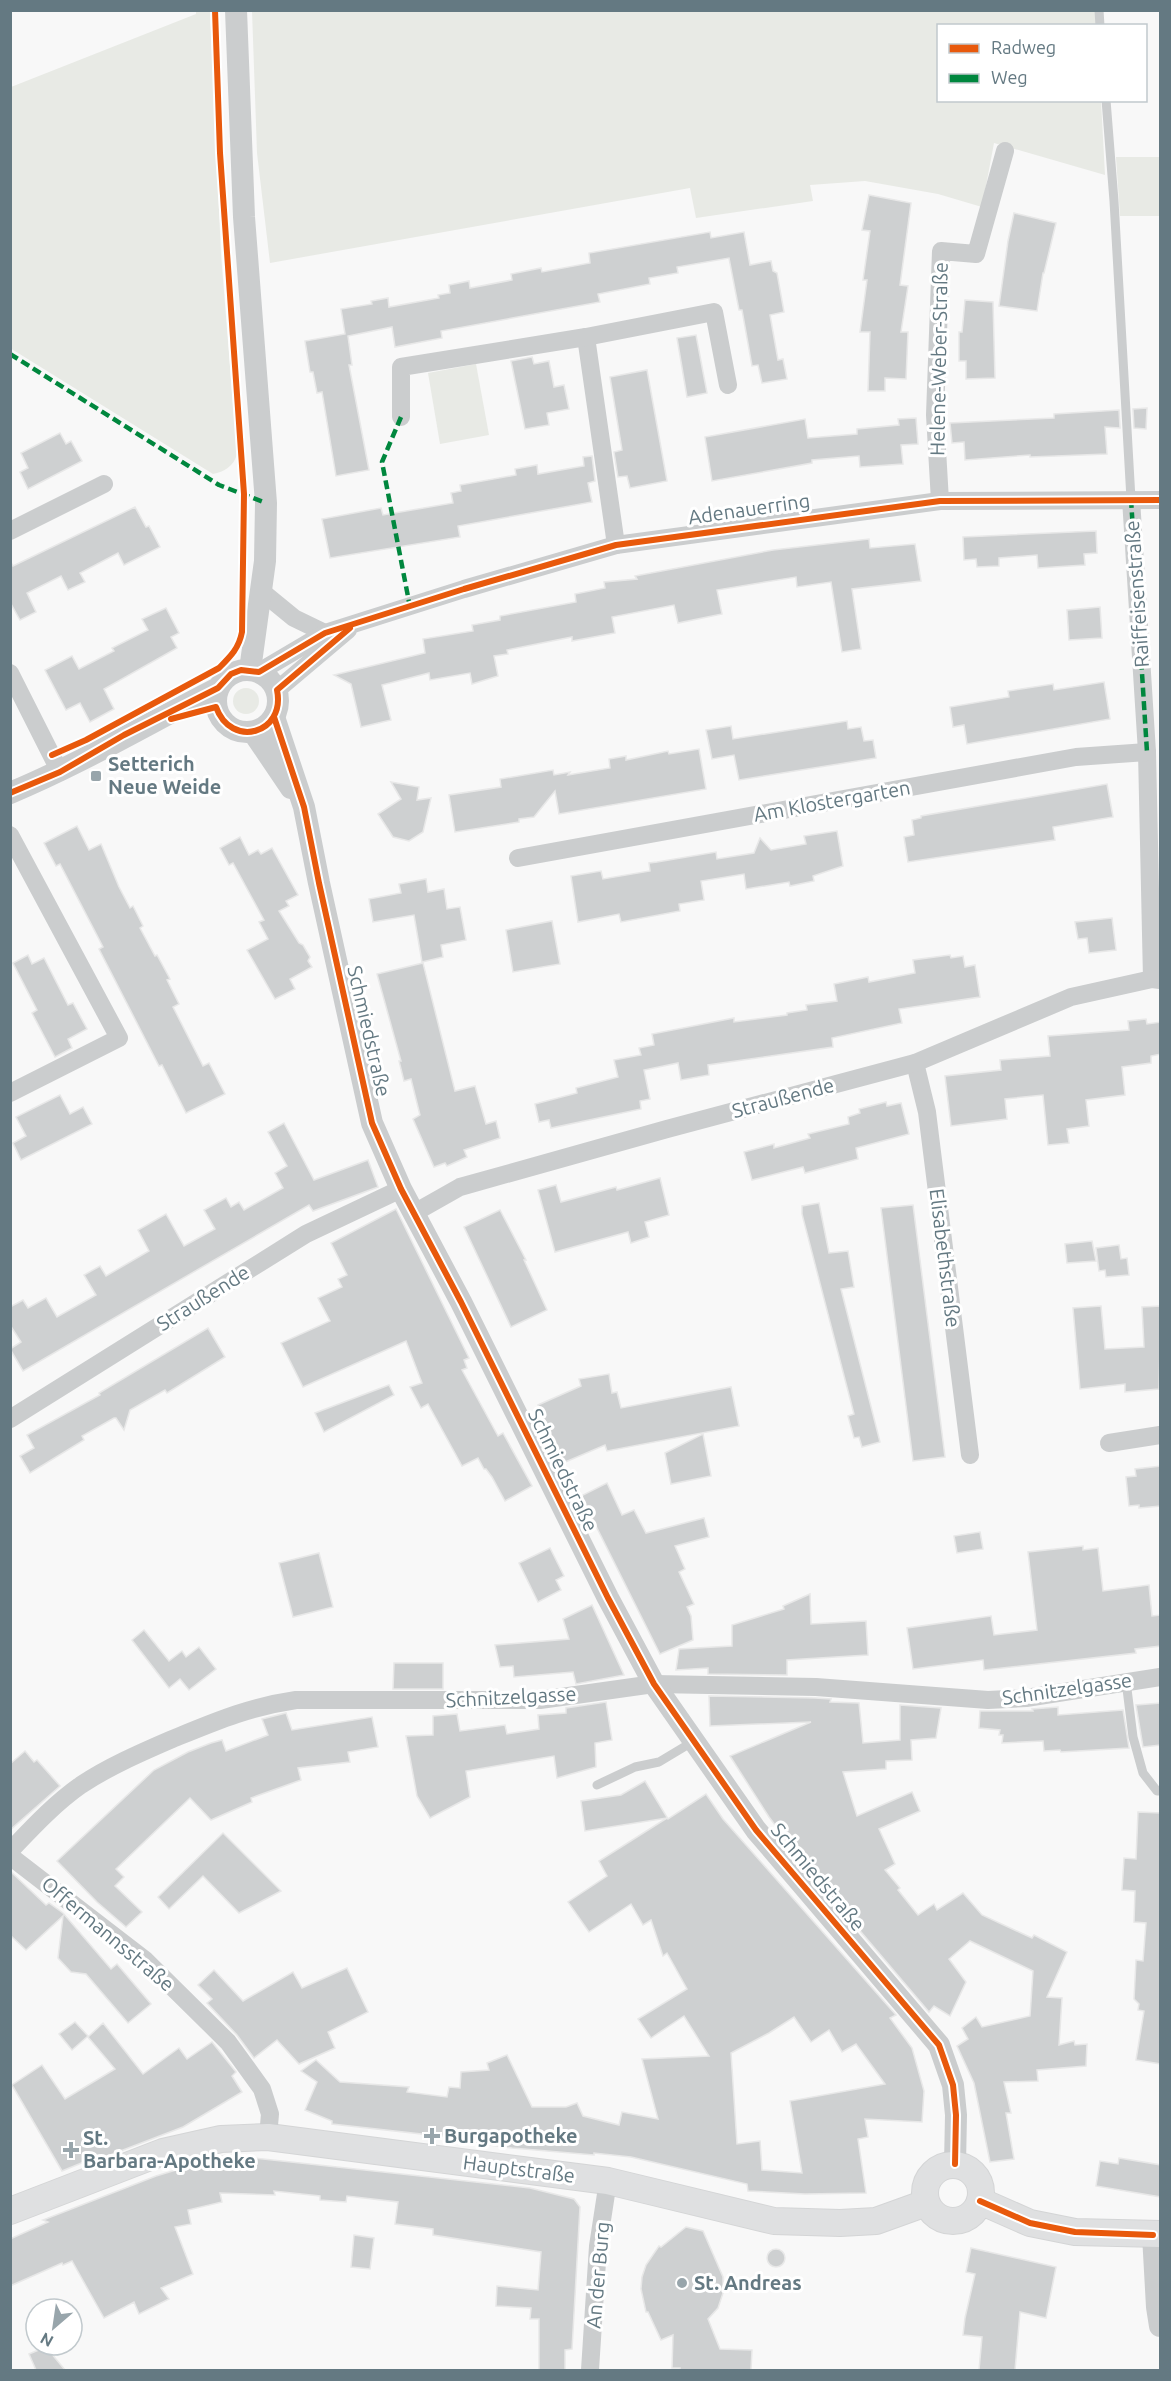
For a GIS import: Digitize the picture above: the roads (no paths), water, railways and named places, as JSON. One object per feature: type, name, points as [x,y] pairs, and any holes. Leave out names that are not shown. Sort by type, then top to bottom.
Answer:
[{"type":"main road","name":"Hauptstraße","points":[[10,2211],[163,2151],[221,2139],[268,2137],[608,2181],[774,2220],[840,2223],[876,2221],[926,2203]]},
{"type":"main road","points":[[955,2164],[974,2174],[979,2182],[980,2201],[970,2216],[953,2222],[936,2217],[926,2203],[924,2193],[930,2175],[938,2169],[955,2164]]},
{"type":"main road","points":[[980,2201],[1030,2223],[1075,2232],[1157,2235]]},
{"type":"street","points":[[236,10],[244,217],[266,502],[265,561],[255,671]]},
{"type":"street","name":"Helene-Weber-Straße","points":[[940,501],[935,415],[941,251],[976,254],[1005,151]]},
{"type":"street","points":[[401,417],[401,367],[586,337],[714,312],[728,385]]},
{"type":"street","points":[[586,337],[616,545]]},
{"type":"street","points":[[10,531],[104,484]]},
{"type":"street","name":"Raiffeisenstraße","points":[[1131,500],[1147,752],[1156,980]]},
{"type":"street","name":"Adenauerring","points":[[255,671],[325,633],[464,589],[616,545],[940,501],[1161,500]]},
{"type":"street","points":[[261,591],[294,618],[325,633]]},
{"type":"street","name":"Adenauerring","points":[[277,690],[354,625]]},
{"type":"street","points":[[10,793],[60,772],[139,728],[217,698],[231,674],[255,671],[267,676],[277,690],[279,699],[274,717],[269,724],[253,732],[244,732],[226,724],[220,716],[217,698]]},
{"type":"street","points":[[10,673],[60,772]]},
{"type":"street","name":"Schmiedstraße","points":[[274,717],[303,807],[372,1123],[401,1188],[472,1323],[608,1598],[654,1684],[756,1830],[939,2045],[953,2085],[956,2115],[955,2164]]},
{"type":"street","name":"Schmiedstraße","points":[[253,732],[303,807]]},
{"type":"street","name":"Am Klostergarten","points":[[518,858],[1076,757],[1147,752]]},
{"type":"street","points":[[10,835],[118,1038],[10,1093]]},
{"type":"street","name":"Straußende","points":[[414,1213],[460,1187],[915,1063],[1071,997],[1156,980]]},
{"type":"street","name":"Elisabethstraße","points":[[915,1063],[927,1112],[970,1455]]},
{"type":"street","name":"Straußende","points":[[10,1419],[306,1234],[401,1188]]},
{"type":"street","points":[[1109,1443],[1161,1435]]},
{"type":"street","name":"Schnitzelgasse","points":[[10,1851],[39,1821],[81,1785],[138,1754],[219,1720],[262,1705],[296,1700],[540,1700],[654,1684],[816,1687],[988,1700],[1026,1698],[1161,1677]]},
{"type":"street","name":"Offermannsstraße","points":[[10,1856],[145,1960],[228,2042],[262,2089],[270,2114],[268,2137]]},
{"type":"street","name":"An der Burg","points":[[590,2370],[598,2246],[608,2181]]},
{"type":"street","points":[[1157,2235],[1157,2307],[1160,2325]]},
{"type":"lane","name":"Raiffeisenstraße","points":[[1106,102],[1115,213],[1131,500]]},
{"type":"lane","points":[[1126,1681],[1133,1737],[1143,1773],[1157,1791],[1161,1791]]},
{"type":"lane","points":[[597,1785],[635,1767],[659,1762],[694,1741]]},
{"type":"place","name":"Setterich Neue Weide","points":[[96,776]]},
{"type":"place","name":"Burgapotheke","points":[[432,2136]]},
{"type":"place","name":"St. Barbara-Apotheke","points":[[71,2150]]},
{"type":"place","name":"St. Andreas","points":[[682,2283]]}]
